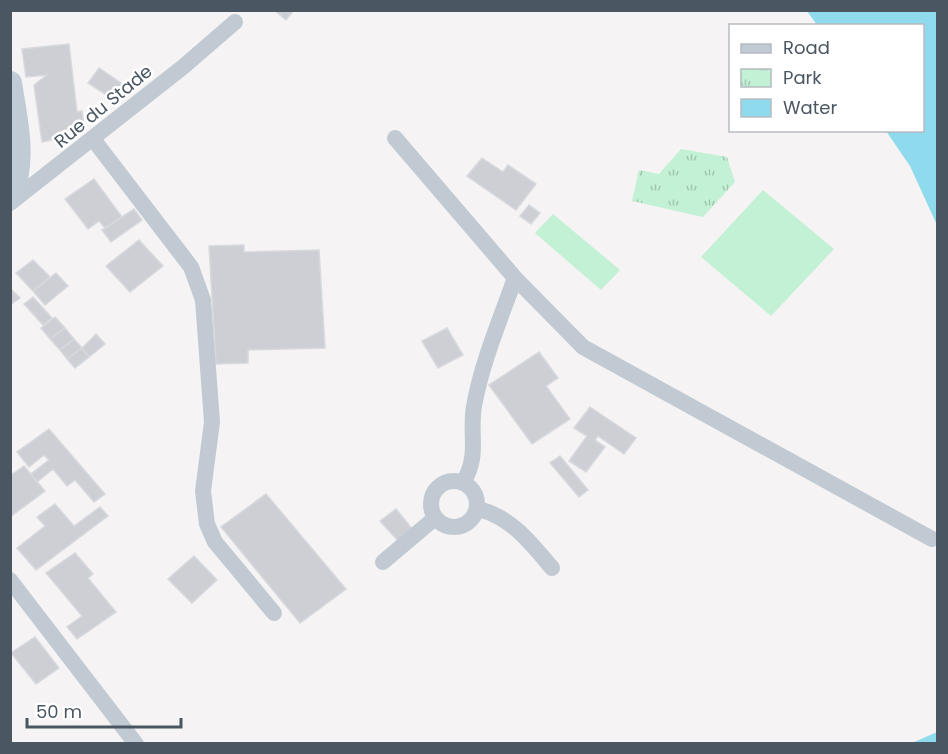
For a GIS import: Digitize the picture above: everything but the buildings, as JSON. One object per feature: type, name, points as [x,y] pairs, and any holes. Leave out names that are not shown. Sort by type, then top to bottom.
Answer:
[{"type":"main road","points":[[10,83],[20,163],[18,180],[10,198]]},
{"type":"street","name":"Rue du Stade","points":[[10,204],[235,22]]},
{"type":"street","points":[[395,138],[515,278],[583,347],[932,539]]},
{"type":"street","points":[[93,139],[191,267],[197,282],[203,300],[212,422],[203,491],[207,524],[215,542],[274,613]]},
{"type":"street","points":[[463,483],[474,458],[473,416],[488,354],[515,278]]},
{"type":"street","points":[[446,482],[463,483],[474,490],[478,499],[478,509],[467,524],[457,527],[441,523],[435,518],[430,503],[438,486],[446,482]]},
{"type":"street","points":[[478,509],[494,513],[520,531],[552,568]]},
{"type":"street","points":[[383,562],[435,518]]},
{"type":"street","points":[[10,580],[136,744]]},
{"type":"green space","points":[[681,149],[727,157],[735,182],[703,217],[632,201],[639,170],[659,174]]},
{"type":"green space","points":[[763,190],[834,249],[771,316],[701,257]]},
{"type":"green space","points":[[553,214],[620,270],[601,290],[535,233]]},
{"type":"water","points":[[807,11],[937,11],[937,225],[910,166],[887,132],[924,132],[924,24],[816,24]]},
{"type":"water","points":[[937,732],[937,743],[912,743]]}]
